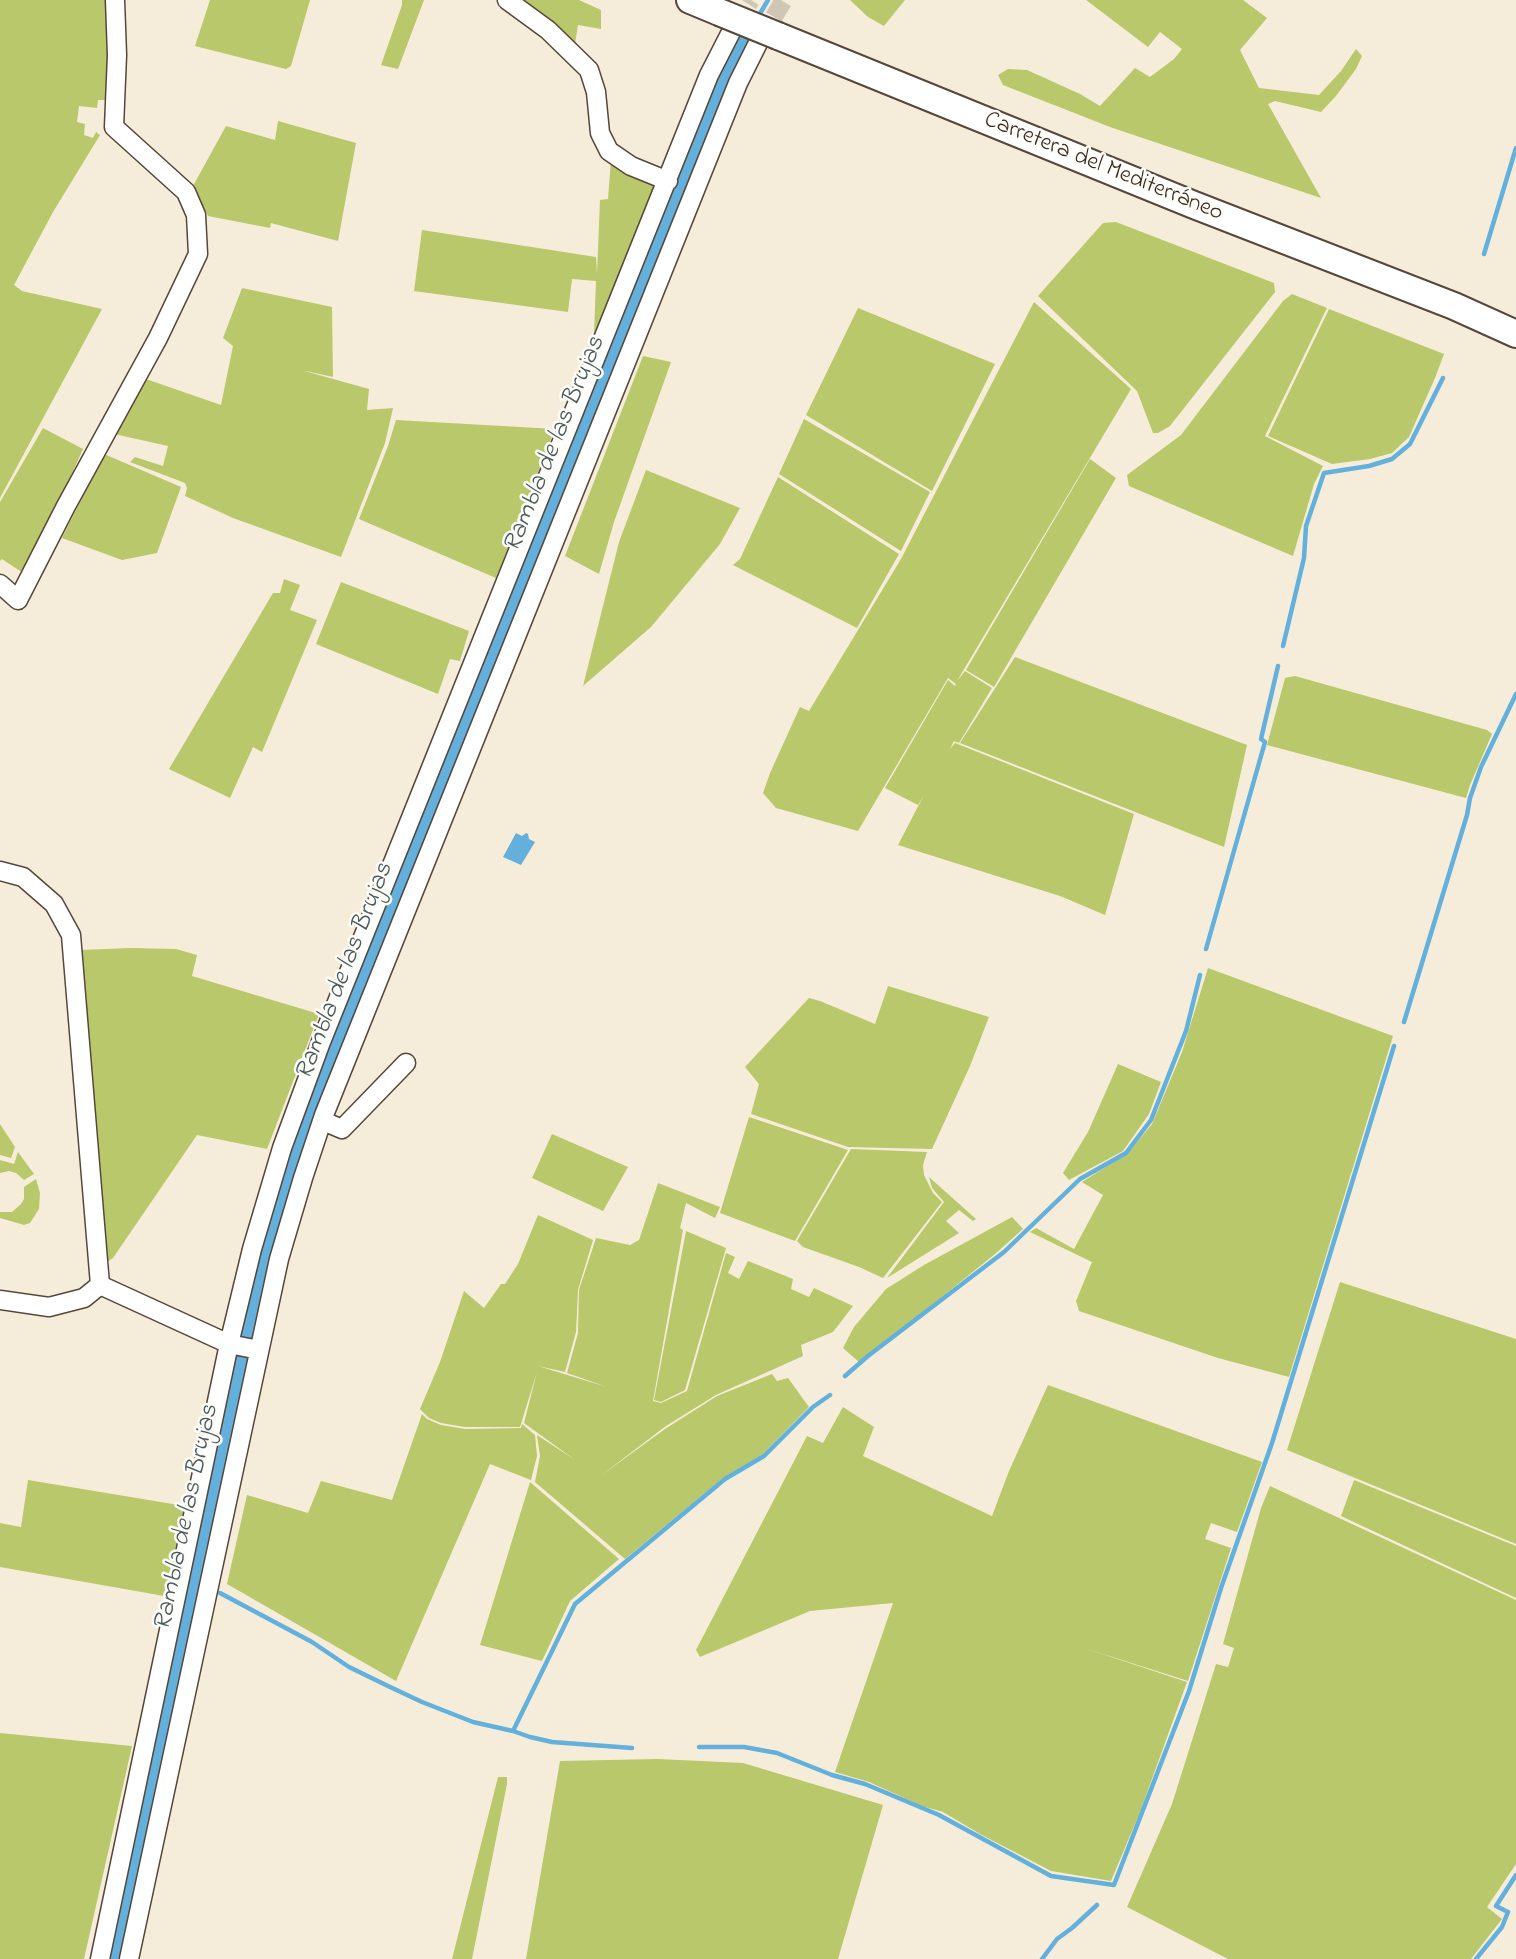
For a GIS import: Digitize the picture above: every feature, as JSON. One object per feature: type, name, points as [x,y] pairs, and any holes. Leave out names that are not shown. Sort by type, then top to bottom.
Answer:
[{"type":"highway","name":"Carretera del Mediterráneo","points":[[690,0],[725,22],[1454,306],[1516,334]]},
{"type":"highway","points":[[1454,306],[1516,320]]},
{"type":"street","points":[[0,584],[18,600],[158,338],[198,254],[196,215],[186,192],[114,127],[117,55],[115,0]]},
{"type":"street","points":[[507,0],[548,30],[589,70],[596,92],[600,133],[609,151],[631,166],[668,181]]},
{"type":"street","points":[[100,1959],[252,1249],[282,1148],[321,1042],[668,181],[709,75],[725,22]]},
{"type":"street","points":[[129,1959],[257,1349],[279,1259],[303,1178],[323,1121],[733,95],[768,39]]},
{"type":"street","points":[[0,871],[23,877],[54,904],[71,935],[100,1285]]},
{"type":"street","points":[[323,1121],[342,1129],[406,1063]]},
{"type":"street","points":[[100,1285],[232,1344],[257,1349]]},
{"type":"street","points":[[0,1300],[49,1307],[84,1298],[100,1285]]},
{"type":"green space","points":[[0,0],[105,0],[111,43],[107,100],[98,100],[97,108],[79,106],[77,122],[85,124],[84,135],[93,138],[96,132],[100,135],[53,212],[14,285],[22,291],[102,309],[0,498]]},
{"type":"green space","points":[[210,0],[310,0],[291,66],[286,69],[195,46]]},
{"type":"green space","points":[[402,0],[424,0],[398,69],[381,65]]},
{"type":"green space","points":[[519,0],[579,0],[601,10],[601,29],[578,25],[575,44]]},
{"type":"green space","points":[[850,0],[905,0],[884,26],[868,17]]},
{"type":"green space","points":[[1086,0],[1243,0],[1267,18],[1240,50],[1259,88],[1319,95],[1341,71],[1356,49],[1362,56],[1356,69],[1321,112],[1275,101],[1268,104],[1321,198],[1110,127],[1003,85],[998,75],[1008,69],[1027,70],[1100,106],[1135,68],[1150,77],[1174,59],[1182,49],[1160,32],[1148,47]]},
{"type":"green space","points":[[278,121],[356,143],[338,241],[271,223],[270,228],[208,216],[193,186],[226,126],[275,140]]},
{"type":"green space","points":[[611,160],[655,184],[594,335],[596,281],[572,279],[568,312],[414,291],[422,230],[596,257],[597,274],[600,200],[608,199]]},
{"type":"green space","points":[[1116,222],[1274,283],[1275,292],[1170,426],[1158,433],[1153,433],[1137,391],[1038,296],[1103,223]]},
{"type":"green space","points":[[242,288],[332,307],[333,377],[301,370],[369,389],[367,410],[393,408],[385,443],[341,557],[233,518],[185,496],[185,483],[130,462],[135,457],[163,466],[168,446],[114,434],[143,378],[221,405],[233,346],[223,338]]},
{"type":"green space","points":[[1292,294],[1327,308],[1265,436],[1323,466],[1314,484],[1293,556],[1129,486],[1127,475],[1181,435],[1283,301]]},
{"type":"green space","points":[[1034,302],[1131,389],[957,681],[965,671],[992,688],[959,743],[954,741],[950,749],[955,743],[1134,814],[1105,915],[1060,896],[898,845],[924,795],[918,805],[885,788],[948,680],[955,686],[948,678],[858,831],[776,808],[763,793],[800,707],[809,711],[901,559]]},
{"type":"green space","points":[[858,308],[995,364],[932,491],[806,415]]},
{"type":"green space","points":[[1329,309],[1444,354],[1409,437],[1392,453],[1332,464],[1268,436]]},
{"type":"green space","points":[[643,356],[671,362],[614,522],[599,574],[565,556]]},
{"type":"green space","points":[[804,419],[930,492],[901,551],[779,474]]},
{"type":"green space","points":[[396,420],[555,429],[496,578],[359,519]]},
{"type":"green space","points":[[43,428],[83,449],[26,575],[2,559],[0,561],[0,502]]},
{"type":"green space","points":[[104,454],[181,487],[157,553],[122,560],[62,538]]},
{"type":"green space","points":[[1090,459],[1116,478],[994,687],[966,670]]},
{"type":"green space","points":[[646,470],[740,508],[720,544],[651,627],[583,686],[619,542]]},
{"type":"green space","points":[[778,477],[899,554],[857,628],[733,565],[740,559]]},
{"type":"green space","points":[[284,579],[300,585],[290,610],[317,620],[262,752],[253,747],[230,798],[169,769],[273,593],[280,593]]},
{"type":"green space","points":[[341,582],[469,631],[460,661],[450,659],[438,694],[316,644]]},
{"type":"green space","points":[[1015,657],[1247,745],[1224,847],[960,743]]},
{"type":"green space","points":[[1295,676],[1487,730],[1492,734],[1466,798],[1267,745],[1285,678]]},
{"type":"green space","points":[[176,949],[197,955],[192,976],[319,1014],[267,1149],[197,1135],[113,1258],[107,1262],[84,1023],[81,950]]},
{"type":"green space","points":[[1208,968],[1393,1036],[1289,1377],[1218,1358],[1079,1311],[1076,1301],[1092,1262],[1030,1232],[1036,1228],[1074,1249],[1103,1195],[1082,1182],[1128,1153],[1152,1124],[1182,1052]]},
{"type":"green space","points":[[888,986],[989,1017],[932,1149],[848,1147],[751,1114],[759,1084],[745,1067],[809,998],[875,1024]]},
{"type":"green space","points":[[1118,1064],[1161,1082],[1149,1114],[1123,1151],[1069,1180],[1063,1173],[1088,1132]]},
{"type":"green space","points":[[749,1117],[848,1150],[795,1241],[720,1213]]},
{"type":"green space","points":[[0,1124],[15,1147],[11,1158],[0,1155]]},
{"type":"green space","points":[[552,1134],[628,1167],[603,1211],[532,1178]]},
{"type":"green space","points":[[851,1149],[927,1152],[923,1165],[924,1175],[933,1193],[942,1202],[883,1278],[803,1247],[797,1241]]},
{"type":"green space","points":[[18,1152],[34,1174],[24,1180],[16,1173],[0,1173],[0,1160],[14,1164]]},
{"type":"green space","points":[[929,1177],[976,1219],[973,1221],[959,1210],[946,1221],[959,1233],[887,1278],[944,1202],[932,1188]]},
{"type":"green space","points":[[36,1179],[40,1193],[39,1209],[30,1223],[24,1225],[0,1218],[0,1212],[12,1212],[21,1204],[24,1187]]},
{"type":"green space","points":[[658,1183],[720,1207],[715,1218],[686,1203],[653,1401],[661,1403],[687,1391],[726,1253],[735,1257],[728,1273],[739,1279],[748,1261],[793,1279],[791,1289],[809,1297],[814,1288],[853,1306],[833,1332],[801,1345],[803,1356],[716,1395],[666,1426],[599,1477],[665,1429],[717,1396],[772,1374],[777,1381],[788,1378],[809,1407],[763,1454],[723,1478],[625,1559],[535,1482],[540,1456],[537,1435],[575,1460],[524,1423],[537,1372],[520,1427],[465,1427],[441,1423],[429,1418],[420,1409],[440,1362],[464,1291],[484,1308],[518,1264],[538,1215],[593,1240],[578,1290],[576,1332],[565,1372],[538,1366],[607,1387],[567,1373],[578,1333],[579,1290],[596,1238],[630,1245],[639,1240]]},
{"type":"green space","points":[[1012,1217],[1023,1229],[860,1363],[843,1348],[854,1327],[886,1289]]},
{"type":"green space","points":[[686,1231],[726,1248],[685,1390],[661,1402],[654,1400]]},
{"type":"green space","points":[[1340,1282],[1516,1339],[1516,1544],[1287,1450]]},
{"type":"green space","points":[[1048,1385],[1262,1462],[1237,1532],[1211,1523],[1205,1539],[1231,1548],[1188,1681],[1081,1647],[1187,1682],[1140,1812],[1111,1881],[1051,1871],[943,1812],[922,1806],[869,1782],[835,1772],[893,1603],[810,1611],[700,1657],[696,1650],[807,1436],[823,1443],[843,1407],[874,1427],[863,1456],[992,1516]]},
{"type":"green space","points":[[422,1414],[441,1425],[465,1429],[521,1428],[522,1424],[535,1435],[537,1456],[531,1480],[490,1464],[396,1681],[227,1584],[247,1495],[308,1513],[321,1481],[392,1500]]},
{"type":"green space","points":[[28,1480],[185,1506],[164,1596],[0,1567],[0,1523],[21,1527]]},
{"type":"green space","points":[[1354,1480],[1516,1546],[1516,1598],[1341,1516]]},
{"type":"green space","points":[[530,1482],[619,1559],[570,1601],[542,1661],[480,1645]]},
{"type":"green space","points":[[1270,1486],[1516,1600],[1516,1864],[1487,1907],[1502,1919],[1471,1959],[1228,1959],[1127,1907],[1172,1804],[1216,1664],[1228,1667],[1234,1648],[1223,1644],[1261,1508]]},
{"type":"green space","points":[[0,1733],[132,1746],[84,1959],[0,1959]]},
{"type":"green space","points":[[658,1759],[743,1763],[883,1805],[838,1959],[526,1959],[560,1761]]},
{"type":"green space","points":[[498,1777],[507,1777],[507,1784],[472,1959],[452,1959]]},
{"type":"water","points":[[736,34],[751,41],[316,1122],[122,1959],[104,1959],[219,1419],[283,1161],[656,223]]},
{"type":"water","points":[[516,833],[522,836],[526,833],[529,839],[535,842],[521,865],[503,857]]},
{"type":"waterway","points":[[758,17],[768,0]]},
{"type":"waterway","points":[[1484,254],[1516,148]]},
{"type":"waterway","points":[[1283,646],[1304,558],[1306,526],[1324,473],[1369,466],[1392,459],[1410,444],[1443,378]]},
{"type":"waterway","points":[[1206,949],[1265,742],[1261,739],[1278,666]]},
{"type":"waterway","points":[[1404,1022],[1470,798],[1481,767],[1516,694]]},
{"type":"waterway","points":[[845,1376],[1004,1252],[1080,1179],[1126,1153],[1151,1120],[1186,1031],[1200,975]]},
{"type":"waterway","points":[[699,1747],[744,1747],[777,1753],[832,1775],[865,1784],[939,1815],[1051,1876],[1114,1885],[1189,1691],[1221,1588],[1272,1443],[1394,1046]]},
{"type":"waterway","points":[[220,1593],[312,1642],[349,1667],[388,1686],[473,1722],[513,1731],[575,1604],[725,1479],[764,1456],[813,1407],[830,1395]]},
{"type":"waterway","points":[[513,1731],[552,1742],[632,1748]]},
{"type":"waterway","points":[[1476,1959],[1502,1927],[1508,1912],[1496,1906],[1516,1875]]},
{"type":"waterway","points":[[1042,1959],[1057,1939],[1097,1905]]},
{"type":"tunnel","points":[[734,27],[751,0]]},
{"type":"tunnel","points":[[760,40],[784,0]]},
{"type":"water label","name":"Rambla de las Brujas","points":[[556,445]]},
{"type":"water label","name":"Rambla de las Brujas","points":[[346,972]]},
{"type":"water label","name":"Rambla de las Brujas","points":[[188,1518]]}]
